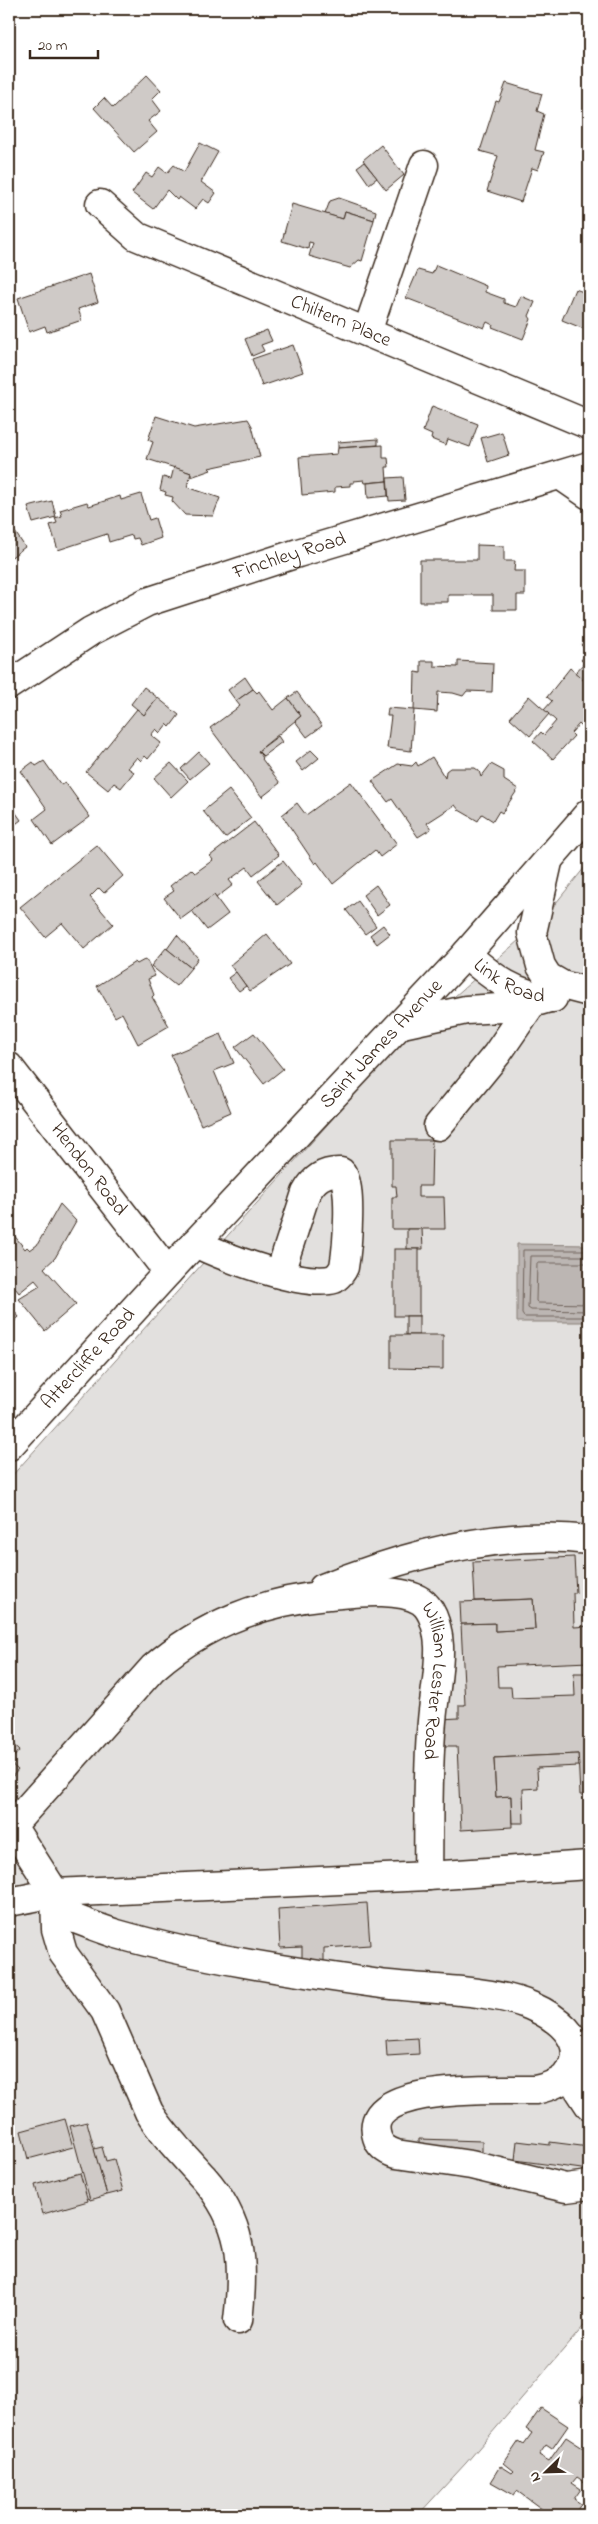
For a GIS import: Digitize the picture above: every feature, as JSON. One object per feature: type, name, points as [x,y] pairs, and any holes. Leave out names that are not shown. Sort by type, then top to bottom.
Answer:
[{"type":"street","points":[[367,332],[424,165]]},
{"type":"street","name":"Chiltern Place","points":[[100,204],[136,236],[589,425]]},
{"type":"street","name":"Finchley Road","points":[[9,685],[91,631],[147,602],[298,553],[589,466]]},
{"type":"street","points":[[560,475],[589,495]]},
{"type":"street","name":"Saint James Avenue","points":[[168,1272],[402,1024],[589,813]]},
{"type":"street","points":[[548,860],[532,933],[541,966],[548,977],[562,985],[589,992]]},
{"type":"street","name":"Link Road","points":[[466,954],[492,977],[516,992],[541,1000],[589,998]]},
{"type":"street","points":[[402,1024],[466,1010],[518,1007],[541,1000]]},
{"type":"street","points":[[438,1126],[541,1000]]},
{"type":"street","name":"Hendon Road","points":[[9,1067],[168,1272]]},
{"type":"street","points":[[195,1243],[232,1260],[280,1272]]},
{"type":"street","name":"Attercliffe Road","points":[[9,1446],[168,1272]]},
{"type":"street","points":[[298,1598],[346,1578],[441,1550],[501,1541],[542,1539],[589,1540]]},
{"type":"street","name":"William Lester Road","points":[[10,1828],[63,1766],[168,1656],[205,1631],[232,1618],[260,1608],[298,1598],[393,1593],[410,1596],[422,1602],[428,1609],[434,1622],[439,1660],[432,1722],[428,1876]]},
{"type":"street","points":[[10,1828],[56,1902],[116,1933],[234,1961],[374,1983],[512,1999],[551,2016],[566,2028],[575,2050],[575,2058],[568,2073],[558,2082],[535,2090],[450,2092],[422,2095],[404,2100],[389,2107],[379,2116],[375,2126],[376,2136],[380,2145],[388,2152],[396,2154],[471,2165],[566,2188],[589,2185]]},
{"type":"street","points":[[9,1902],[56,1902],[589,1865]]},
{"type":"street","points":[[56,1902],[56,1929],[63,1953],[105,2011],[149,2112],[157,2126],[220,2198],[231,2222],[239,2244],[242,2267],[238,2320]]},
{"type":"street","points":[[568,2073],[589,2105]]},
{"type":"shaded area","points":[[589,862],[589,2320],[466,2463],[418,2515],[9,2515],[9,1479],[398,1046],[543,919]]},
{"type":"water","points":[[517,1244],[589,1245],[589,1322],[517,1322]]},
{"type":"building","points":[[147,75],[161,90],[152,99],[161,111],[148,121],[157,132],[134,152],[94,108],[104,98],[113,108]]},
{"type":"building","points":[[506,83],[542,94],[537,111],[544,114],[535,150],[544,152],[538,170],[532,168],[521,202],[487,191],[498,156],[480,151],[496,101],[499,102]]},
{"type":"building","points":[[200,143],[218,152],[201,182],[216,193],[209,203],[203,199],[195,209],[179,197],[177,200],[167,190],[153,209],[132,193],[146,173],[152,177],[159,167],[167,173],[174,165],[184,172]]},
{"type":"building","points":[[381,145],[404,175],[386,190],[363,160]]},
{"type":"building","points":[[364,162],[377,178],[369,184],[357,167]]},
{"type":"building","points":[[339,198],[376,211],[374,220],[345,211],[343,219],[325,214],[330,201]]},
{"type":"building","points":[[292,204],[343,219],[345,211],[374,220],[362,261],[359,260],[350,268],[309,256],[313,243],[309,242],[308,249],[282,241]]},
{"type":"building","points":[[436,265],[486,286],[485,292],[504,299],[504,303],[516,307],[521,296],[535,302],[523,339],[492,327],[493,325],[487,322],[484,328],[406,298],[418,270],[432,274]]},
{"type":"building","points":[[89,274],[98,302],[78,309],[82,320],[47,332],[45,326],[29,332],[18,298]]},
{"type":"building","points":[[575,289],[589,294],[589,331],[562,320]]},
{"type":"building","points":[[267,330],[272,341],[261,345],[264,351],[252,356],[245,339]]},
{"type":"building","points":[[293,345],[303,372],[262,386],[252,359]]},
{"type":"building","points":[[432,406],[478,424],[470,447],[448,439],[446,445],[431,439],[432,435],[423,431]]},
{"type":"building","points":[[156,416],[194,428],[248,419],[252,426],[260,457],[209,468],[211,470],[191,477],[191,473],[147,459],[153,442],[148,440]]},
{"type":"building","points":[[502,432],[509,455],[488,462],[481,438]]},
{"type":"building","points":[[378,439],[378,445],[338,448],[338,442]]},
{"type":"building","points":[[383,445],[383,458],[388,458],[389,467],[386,467],[387,481],[365,483],[364,480],[354,481],[354,483],[350,483],[350,486],[335,487],[335,492],[302,495],[299,457],[337,454],[338,448]]},
{"type":"building","points":[[174,467],[191,473],[187,487],[220,498],[213,516],[185,515],[172,501],[173,497],[165,495],[166,492],[160,490],[163,477],[171,479]]},
{"type":"building","points":[[403,477],[405,500],[389,501],[387,478]]},
{"type":"building","points":[[387,481],[388,496],[368,498],[367,483]]},
{"type":"building","points":[[141,494],[149,520],[155,518],[161,538],[141,545],[138,538],[133,539],[132,535],[109,542],[107,534],[58,550],[50,525],[57,523],[55,518],[62,516],[60,510],[87,502],[89,506],[120,496],[121,500]]},
{"type":"building","points":[[52,501],[56,517],[33,523],[28,507]]},
{"type":"building","points":[[13,529],[25,547],[9,559],[9,531]]},
{"type":"building","points":[[477,545],[504,546],[504,561],[515,561],[514,571],[525,571],[525,595],[517,595],[517,610],[493,610],[493,595],[448,595],[448,602],[420,602],[420,560],[477,560]]},
{"type":"building","points":[[589,636],[589,685],[575,673],[584,663],[581,660],[588,652],[581,645]]},
{"type":"building","points":[[421,661],[434,661],[434,666],[458,667],[458,661],[493,663],[492,692],[467,691],[463,696],[438,692],[437,712],[414,710],[415,672],[421,673]]},
{"type":"building","points":[[570,668],[589,685],[589,719],[582,727],[579,724],[571,733],[574,736],[553,759],[533,741],[541,732],[544,735],[556,721],[544,710],[552,701],[547,697]]},
{"type":"building","points":[[245,677],[253,689],[236,701],[228,690]]},
{"type":"building","points":[[144,687],[158,698],[144,715],[131,704]]},
{"type":"building","points":[[253,689],[257,693],[259,691],[273,710],[288,698],[301,716],[258,751],[280,783],[262,797],[210,728],[240,706],[236,701]]},
{"type":"building","points":[[297,692],[322,726],[307,737],[295,721],[301,716],[288,698]]},
{"type":"building","points":[[529,696],[549,714],[530,736],[510,718]]},
{"type":"building","points":[[158,698],[179,715],[170,727],[167,724],[160,733],[156,729],[151,735],[161,743],[148,759],[145,756],[141,761],[137,757],[128,768],[134,772],[121,788],[114,783],[108,790],[86,772],[137,709],[144,715]]},
{"type":"building","points":[[388,708],[414,710],[411,751],[387,748],[391,716],[387,716]]},
{"type":"building","points":[[278,736],[282,742],[263,756],[258,751]]},
{"type":"building","points":[[311,750],[319,758],[303,771],[296,762]]},
{"type":"building","points":[[199,752],[209,763],[190,779],[181,769]]},
{"type":"building","points":[[432,757],[445,778],[446,771],[450,768],[475,768],[479,771],[481,777],[491,764],[504,771],[504,780],[518,789],[502,813],[499,811],[493,821],[482,814],[478,821],[459,810],[455,805],[427,823],[431,829],[418,837],[392,799],[388,802],[372,781],[398,764],[412,766],[416,762],[418,766]]},
{"type":"building","points":[[44,761],[61,785],[65,782],[90,817],[52,845],[34,819],[47,809],[21,771],[33,762],[36,766]]},
{"type":"building","points":[[171,763],[188,781],[171,797],[154,778]]},
{"type":"building","points":[[351,782],[397,844],[380,857],[375,850],[333,884],[317,862],[315,864],[282,815],[297,803],[306,815]]},
{"type":"building","points":[[229,790],[251,818],[225,838],[203,811]]},
{"type":"building","points":[[9,803],[21,820],[9,829]]},
{"type":"building","points":[[254,822],[279,855],[253,875],[247,867],[229,880],[233,885],[216,898],[214,895],[181,919],[164,898],[174,891],[170,886],[191,869],[195,873],[213,860],[210,856]]},
{"type":"building","points":[[97,845],[123,876],[104,893],[99,888],[90,897],[113,924],[84,949],[62,923],[45,937],[20,907]]},
{"type":"building","points":[[283,861],[302,885],[277,905],[258,881]]},
{"type":"building","points":[[376,885],[390,905],[377,915],[363,895]]},
{"type":"building","points":[[214,895],[228,914],[207,930],[192,911]]},
{"type":"building","points":[[358,901],[376,926],[365,934],[346,910]]},
{"type":"building","points":[[383,925],[390,934],[377,944],[370,935]]},
{"type":"building","points":[[267,934],[290,964],[250,991],[230,965]]},
{"type":"building","points":[[177,935],[198,958],[191,968],[167,949]]},
{"type":"building","points":[[166,948],[191,968],[176,986],[151,966]]},
{"type":"building","points":[[146,959],[155,976],[148,979],[154,995],[152,997],[169,1026],[138,1044],[122,1013],[115,1017],[97,986],[135,962],[137,964]]},
{"type":"building","points":[[236,972],[246,986],[239,991],[228,978]]},
{"type":"building","points":[[254,1033],[283,1069],[264,1084],[235,1047]]},
{"type":"building","points":[[221,1034],[234,1063],[214,1071],[231,1112],[201,1125],[171,1055]]},
{"type":"building","points":[[392,1140],[432,1140],[431,1186],[418,1186],[418,1197],[444,1197],[445,1229],[392,1229],[392,1197],[397,1197],[396,1186],[392,1186]]},
{"type":"building","points":[[60,1204],[76,1221],[55,1258],[44,1268],[76,1304],[45,1331],[19,1299],[40,1286],[35,1280],[19,1293],[9,1280],[9,1229],[25,1249],[27,1247],[30,1250],[37,1245]]},
{"type":"building","points":[[407,1229],[422,1229],[423,1249],[407,1249]]},
{"type":"building","points":[[394,1249],[419,1249],[419,1316],[394,1316]]},
{"type":"building","points":[[9,1305],[19,1317],[10,1325],[9,1323]]},
{"type":"building","points":[[406,1316],[419,1316],[419,1335],[406,1335]]},
{"type":"building","points":[[391,1335],[443,1335],[443,1369],[391,1368]]},
{"type":"building","points":[[574,1557],[576,1593],[573,1593],[574,1627],[589,1626],[589,1662],[497,1666],[498,1687],[511,1687],[512,1698],[575,1696],[574,1673],[589,1673],[589,1795],[580,1795],[578,1754],[494,1758],[496,1797],[511,1796],[512,1827],[461,1830],[457,1746],[442,1746],[441,1719],[459,1718],[459,1705],[465,1705],[461,1624],[495,1623],[495,1631],[535,1629],[533,1599],[475,1601],[473,1562]]},
{"type":"building","points":[[533,1599],[535,1629],[495,1631],[495,1623],[461,1624],[460,1602]]},
{"type":"building","points":[[9,1740],[20,1750],[9,1762]]},
{"type":"building","points":[[578,1754],[579,1766],[537,1768],[538,1788],[523,1789],[524,1823],[512,1823],[511,1796],[496,1797],[494,1758]]},
{"type":"building","points":[[9,1762],[18,1770],[11,1778],[9,1776]]},
{"type":"building","points":[[367,1903],[370,1945],[324,1948],[324,1961],[302,1962],[302,1947],[280,1948],[278,1909]]},
{"type":"building","points":[[418,2038],[419,2054],[387,2056],[386,2040]]},
{"type":"building","points":[[65,2119],[73,2147],[28,2159],[21,2131]]},
{"type":"building","points":[[87,2122],[107,2195],[90,2200],[70,2126]]},
{"type":"building","points":[[419,2139],[482,2141],[482,2152],[419,2150]]},
{"type":"building","points":[[517,2141],[550,2145],[550,2142],[589,2147],[589,2170],[515,2160]]},
{"type":"building","points":[[102,2147],[106,2161],[114,2159],[123,2191],[107,2195],[94,2149]]},
{"type":"building","points":[[80,2173],[88,2201],[43,2214],[35,2185]]},
{"type":"building","points":[[589,2391],[589,2408],[580,2401]]},
{"type":"building","points":[[541,2408],[568,2426],[552,2449],[546,2445],[539,2455],[549,2461],[566,2437],[589,2452],[589,2485],[577,2477],[572,2483],[581,2489],[574,2499],[581,2504],[574,2515],[550,2515],[517,2491],[514,2495],[491,2482],[501,2466],[512,2473],[514,2471],[504,2463],[519,2441],[524,2444],[532,2433],[526,2429]]}]
